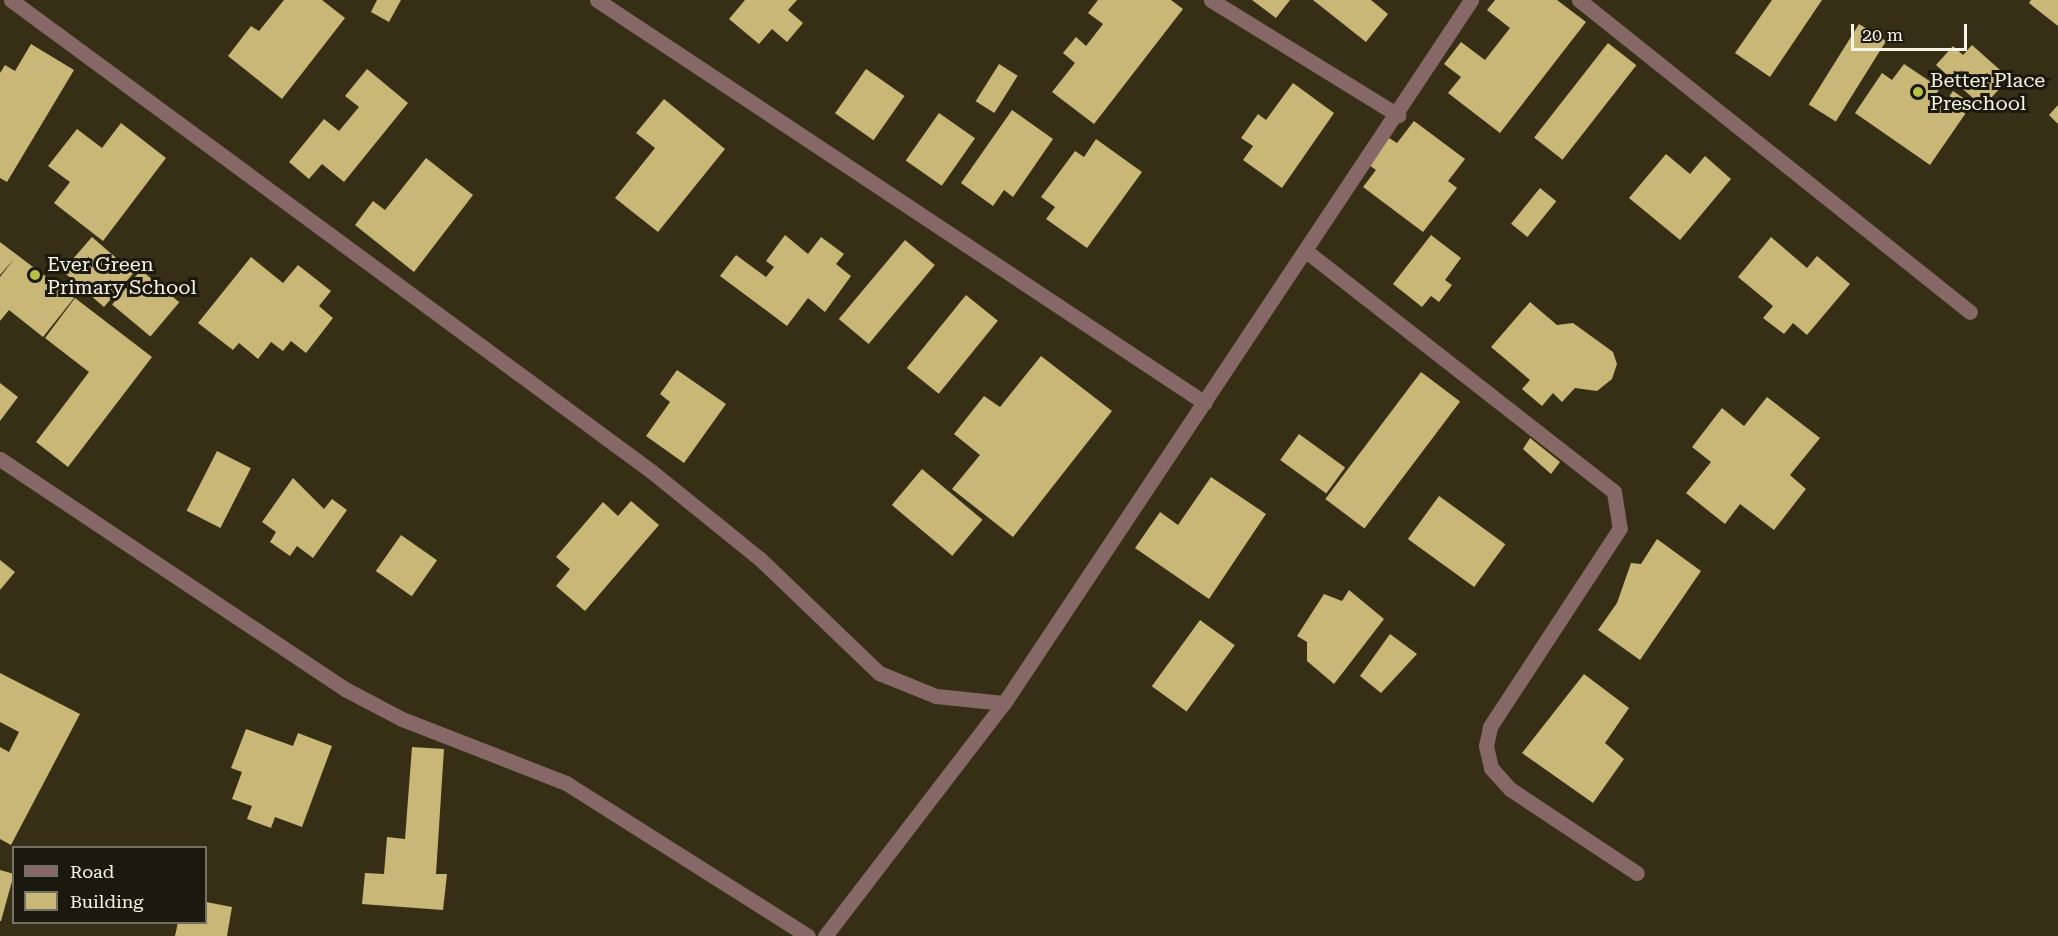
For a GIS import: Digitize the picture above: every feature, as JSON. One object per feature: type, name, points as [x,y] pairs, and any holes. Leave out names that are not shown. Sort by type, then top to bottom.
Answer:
[{"type":"street","points":[[11,0],[660,478],[760,559],[879,673],[936,696],[1004,704]]},
{"type":"street","points":[[597,0],[1204,403]]},
{"type":"street","points":[[1211,0],[1398,115]]},
{"type":"street","points":[[825,936],[1004,704],[1398,115],[1471,0]]},
{"type":"street","points":[[1580,0],[1970,312]]},
{"type":"street","points":[[1306,251],[1614,492],[1620,528],[1490,727],[1486,747],[1491,768],[1510,789],[1637,873]]},
{"type":"street","points":[[0,459],[345,688],[402,719],[566,783],[808,936]]},
{"type":"building","points":[[284,0],[322,0],[345,18],[282,99],[228,56],[251,26],[259,31]]},
{"type":"building","points":[[377,0],[401,0],[389,22],[371,12]]},
{"type":"building","points":[[745,0],[797,0],[788,10],[803,23],[787,42],[772,29],[759,44],[729,19]]},
{"type":"building","points":[[1098,0],[1171,0],[1183,9],[1094,124],[1052,92],[1075,63],[1063,53],[1076,37],[1086,46],[1103,24],[1088,13]]},
{"type":"building","points":[[1252,0],[1290,0],[1276,18]]},
{"type":"building","points":[[1313,0],[1371,0],[1388,14],[1366,42]]},
{"type":"building","points":[[1495,0],[1557,0],[1586,22],[1500,133],[1448,93],[1461,77],[1444,64],[1461,42],[1485,60],[1510,28],[1487,10]]},
{"type":"building","points":[[1772,0],[1822,0],[1770,77],[1735,53]]},
{"type":"building","points":[[2031,0],[2058,0],[2058,26],[2029,3]]},
{"type":"building","points":[[1859,24],[1886,41],[1836,122],[1809,105]]},
{"type":"building","points":[[1608,43],[1636,65],[1562,160],[1534,138]]},
{"type":"building","points":[[31,44],[74,70],[7,182],[0,178],[0,73],[5,65],[15,71]]},
{"type":"building","points":[[1972,45],[2009,78],[1983,107],[1936,65],[1953,46],[1963,55]]},
{"type":"building","points":[[999,64],[1018,76],[994,113],[976,101]]},
{"type":"building","points":[[1904,64],[1940,88],[1933,99],[1943,105],[1953,91],[1972,104],[1930,165],[1855,113],[1882,73],[1892,80]]},
{"type":"building","points":[[367,69],[408,103],[344,182],[322,164],[309,179],[289,162],[324,119],[339,131],[359,107],[345,96]]},
{"type":"building","points":[[866,69],[905,96],[874,140],[835,113]]},
{"type":"building","points":[[1293,83],[1334,113],[1282,188],[1243,160],[1253,146],[1241,138],[1258,114],[1266,120]]},
{"type":"building","points":[[664,99],[725,149],[658,232],[615,198],[655,148],[636,133]]},
{"type":"building","points":[[2058,105],[2058,124],[2049,115]]},
{"type":"building","points":[[1012,110],[1053,139],[1013,197],[1004,190],[993,206],[961,183]]},
{"type":"building","points":[[939,113],[975,138],[942,186],[906,161]]},
{"type":"building","points":[[1414,121],[1465,159],[1448,181],[1457,188],[1423,232],[1363,187],[1376,170],[1369,165],[1389,138],[1397,143]]},
{"type":"building","points":[[121,123],[166,158],[103,241],[54,203],[70,182],[48,166],[77,129],[102,148]]},
{"type":"building","points":[[1096,139],[1142,172],[1087,248],[1046,219],[1055,207],[1041,197],[1075,151],[1084,157]]},
{"type":"building","points":[[1666,154],[1690,174],[1705,156],[1731,179],[1680,240],[1629,198]]},
{"type":"building","points":[[426,158],[473,195],[414,272],[355,225],[373,201],[385,210]]},
{"type":"building","points":[[1540,188],[1556,201],[1527,237],[1511,224]]},
{"type":"building","points":[[785,235],[808,254],[821,237],[844,254],[836,264],[851,276],[825,312],[808,298],[787,326],[720,276],[736,255],[766,277],[774,267],[766,261]]},
{"type":"building","points":[[1431,235],[1461,258],[1445,280],[1452,285],[1439,302],[1431,296],[1422,307],[1393,284]]},
{"type":"building","points":[[92,237],[134,273],[104,307],[62,271]]},
{"type":"building","points":[[1771,237],[1807,268],[1817,256],[1850,284],[1807,335],[1793,323],[1784,334],[1763,318],[1773,306],[1738,277]]},
{"type":"building","points":[[905,240],[935,265],[869,344],[839,319]]},
{"type":"building","points":[[0,242],[74,298],[43,337],[9,310],[0,321],[0,277],[14,259],[0,275]]},
{"type":"building","points":[[251,257],[283,283],[298,265],[331,291],[319,306],[333,318],[306,353],[291,341],[283,351],[271,342],[258,359],[239,343],[233,350],[198,323]]},
{"type":"building","points":[[141,270],[179,302],[150,337],[112,304]]},
{"type":"building","points":[[966,295],[998,321],[939,394],[907,368]]},
{"type":"building","points":[[75,298],[152,357],[68,467],[36,442],[89,372],[45,338]]},
{"type":"building","points":[[1530,302],[1557,325],[1573,323],[1613,352],[1617,364],[1612,379],[1597,391],[1575,388],[1562,402],[1553,393],[1542,406],[1522,389],[1530,380],[1491,347]]},
{"type":"building","points":[[1041,356],[1112,411],[1013,537],[952,489],[980,455],[954,434],[984,396],[1000,407]]},
{"type":"building","points":[[677,370],[726,404],[684,463],[646,436],[670,402],[660,394]]},
{"type":"building","points":[[1421,372],[1460,401],[1364,528],[1325,499]]},
{"type":"building","points":[[0,383],[18,397],[0,421]]},
{"type":"building","points":[[1767,397],[1820,438],[1790,475],[1806,489],[1774,530],[1740,504],[1725,524],[1686,493],[1711,462],[1692,447],[1722,408],[1744,426]]},
{"type":"building","points":[[1299,434],[1345,468],[1326,493],[1280,460]]},
{"type":"building","points":[[1530,438],[1560,462],[1551,474],[1523,449]]},
{"type":"building","points":[[217,451],[251,468],[220,528],[187,511]]},
{"type":"building","points":[[922,469],[983,520],[952,556],[892,505]]},
{"type":"building","points":[[1211,477],[1266,514],[1209,599],[1135,548],[1160,512],[1178,525]]},
{"type":"building","points":[[293,478],[324,509],[332,499],[347,510],[313,558],[297,546],[290,556],[270,542],[276,532],[262,522]]},
{"type":"building","points":[[1439,496],[1505,544],[1474,587],[1408,539]]},
{"type":"building","points":[[631,501],[659,525],[585,611],[556,586],[570,569],[556,557],[603,502],[618,516]]},
{"type":"building","points":[[401,535],[437,560],[412,596],[376,571]]},
{"type":"building","points":[[1657,539],[1701,571],[1640,660],[1598,630],[1617,603],[1631,563],[1641,564]]},
{"type":"building","points":[[0,560],[15,572],[0,590]]},
{"type":"building","points":[[1349,590],[1384,619],[1334,684],[1307,661],[1307,642],[1297,636],[1324,594],[1342,601]]},
{"type":"building","points":[[1200,620],[1235,645],[1187,712],[1152,686]]},
{"type":"building","points":[[1390,634],[1417,654],[1381,693],[1360,676]]},
{"type":"building","points":[[0,673],[80,714],[11,845],[0,839],[0,747],[9,752],[19,732],[0,722]]},
{"type":"building","points":[[1584,674],[1629,708],[1605,743],[1624,759],[1593,803],[1522,753]]},
{"type":"building","points":[[246,729],[293,746],[298,733],[332,746],[302,827],[275,817],[271,828],[247,819],[252,806],[232,799],[242,772],[231,768]]},
{"type":"building","points":[[412,747],[444,749],[436,874],[447,874],[443,910],[362,904],[365,873],[384,874],[387,837],[405,839]]},
{"type":"building","points":[[0,870],[12,873],[12,881],[0,921]]},
{"type":"building","points":[[207,902],[232,907],[227,936],[175,936],[178,924],[207,924]]},
{"type":"place","name":"Better Place Preschool","points":[[1918,92]]},
{"type":"place","name":"Ever Green Primary School","points":[[35,275]]}]
